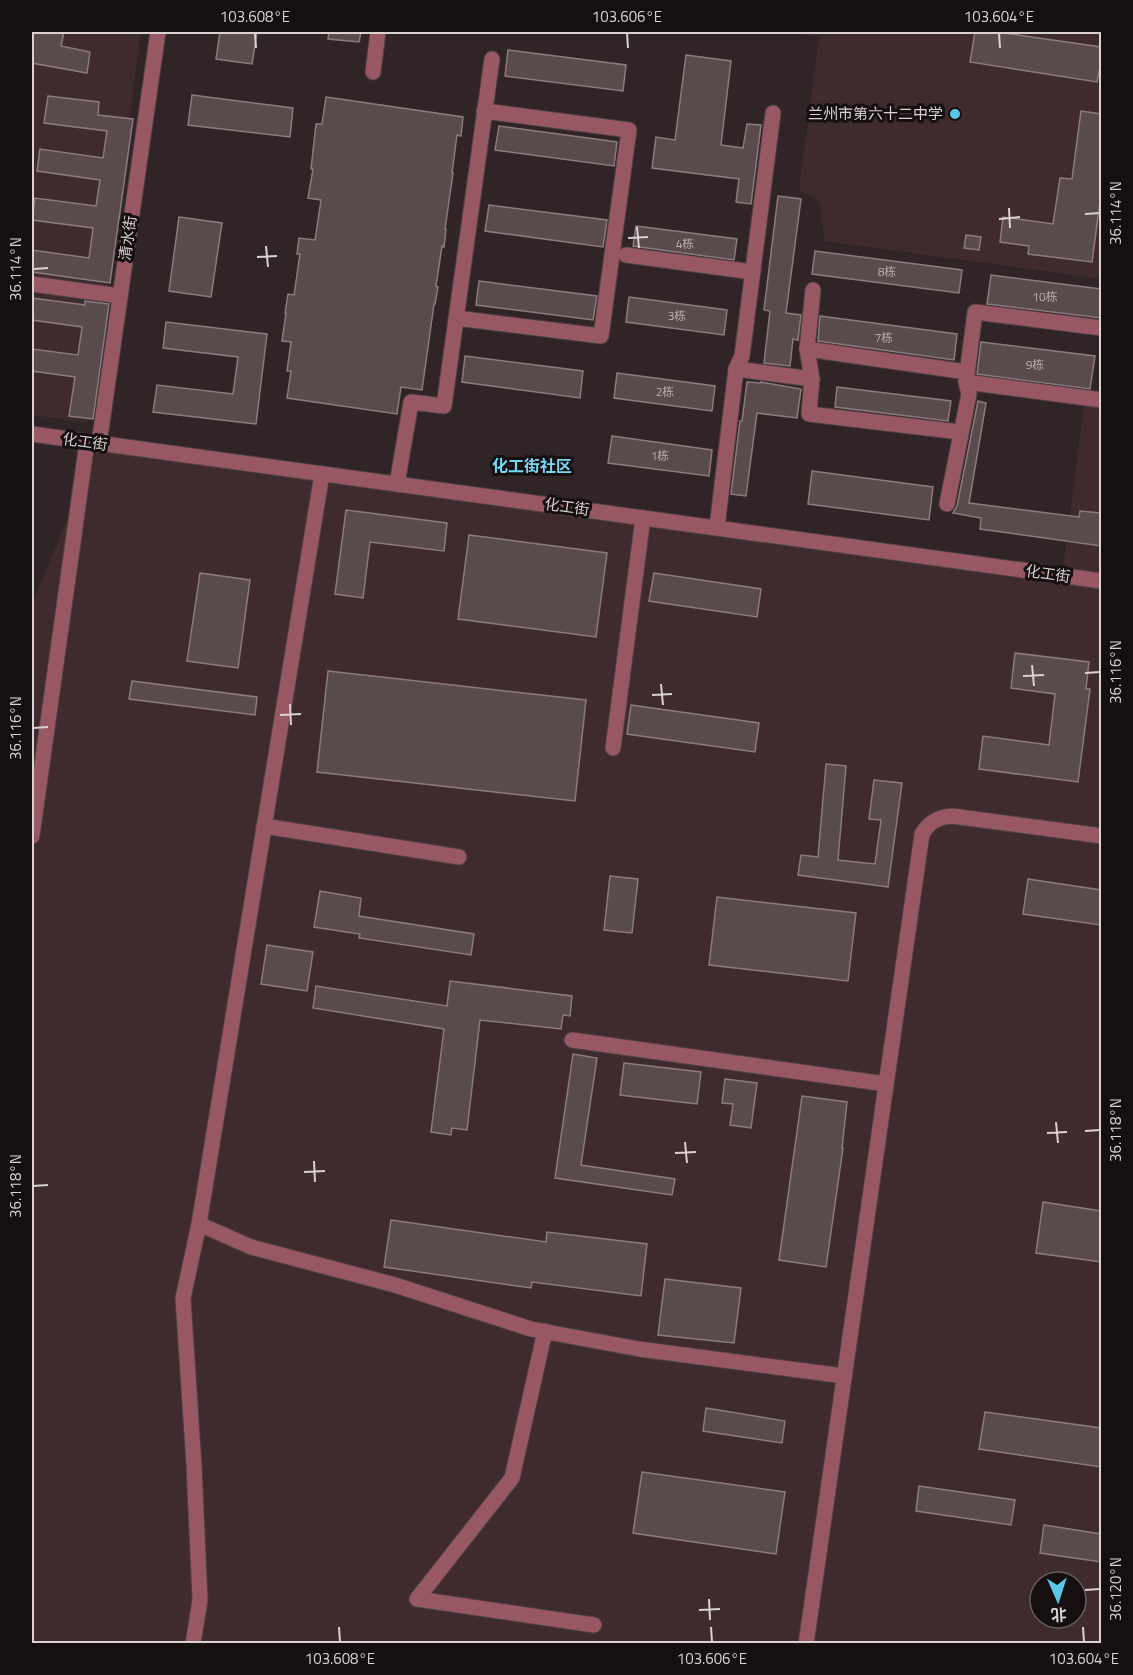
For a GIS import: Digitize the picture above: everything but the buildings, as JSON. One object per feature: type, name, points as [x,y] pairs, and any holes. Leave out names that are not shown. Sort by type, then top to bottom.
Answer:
[{"type":"street","name":"清水街","points":[[32,836],[93,443],[120,296],[158,32]]},
{"type":"street","points":[[373,72],[378,32]]},
{"type":"street","points":[[397,484],[411,402],[444,406],[492,59]]},
{"type":"street","points":[[456,318],[602,336],[629,130],[484,111]]},
{"type":"street","points":[[717,528],[736,369],[742,356],[773,113]]},
{"type":"street","points":[[626,255],[753,272]]},
{"type":"street","points":[[32,284],[120,296]]},
{"type":"street","points":[[813,290],[807,349],[812,379],[809,414],[960,432]]},
{"type":"street","points":[[947,504],[969,394],[966,377],[975,312],[1101,328]]},
{"type":"street","points":[[807,349],[1101,399]]},
{"type":"street","points":[[736,369],[812,379]]},
{"type":"street","name":"化工街","points":[[32,434],[1101,581]]},
{"type":"street","points":[[193,1644],[200,1600],[183,1298],[199,1224],[322,474]]},
{"type":"street","points":[[613,748],[643,518]]},
{"type":"street","points":[[806,1644],[922,834],[927,826],[942,817],[952,816],[1101,836]]},
{"type":"street","points":[[264,826],[459,857]]},
{"type":"street","points":[[572,1040],[886,1084]]},
{"type":"street","points":[[199,1224],[251,1247],[395,1285],[531,1329],[639,1349],[844,1376]]},
{"type":"street","points":[[545,1331],[512,1478],[417,1599],[594,1626]]},
{"type":"shaded area","points":[[32,32],[141,32],[88,423],[32,415]]},
{"type":"shaded area","name":"兰州市第六十二中学","points":[[782,32],[1101,32],[1101,279],[824,241],[820,202],[799,190],[819,37]]},
{"type":"shaded area","points":[[1084,404],[1101,406],[1101,1643],[32,1644],[32,603],[99,444],[1062,575]]},
{"type":"place","name":"兰州市第六十二中学","points":[[955,114]]},
{"type":"district","name":"化工街社区","points":[[532,466]]}]
